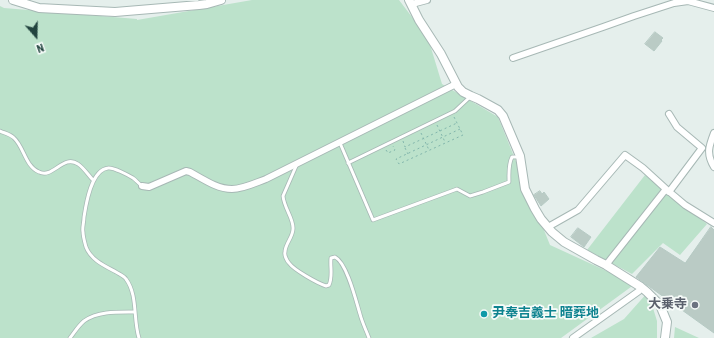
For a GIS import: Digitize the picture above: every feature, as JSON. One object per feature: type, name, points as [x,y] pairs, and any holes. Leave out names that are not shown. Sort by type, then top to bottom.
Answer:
[{"type":"street","points":[[13,0],[40,8],[115,12],[207,4],[221,0]]},
{"type":"street","points":[[427,0],[411,2],[456,84],[463,92],[498,110],[503,116],[520,156],[525,189],[541,219],[552,232],[564,242],[606,265],[641,287],[654,299],[660,305],[667,322],[665,338]]},
{"type":"street","points":[[513,58],[674,3],[688,1],[714,8]]},
{"type":"street","points":[[142,186],[149,187],[186,171],[217,186],[231,189],[240,188],[266,179],[298,164],[456,84]]},
{"type":"street","points":[[606,265],[702,148],[677,127],[669,114]]},
{"type":"street","points":[[714,133],[709,146],[709,152],[710,160],[714,167]]},
{"type":"street","points":[[548,227],[578,210],[625,155],[685,205],[714,223]]},
{"type":"street","points":[[573,338],[639,291],[641,287]]},
{"type":"lane","points":[[348,163],[385,147],[455,111],[471,96]]},
{"type":"lane","points":[[0,131],[13,136],[20,144],[29,164],[41,174],[47,173],[66,162],[71,161],[79,164],[93,180]]},
{"type":"lane","points":[[340,143],[373,220],[458,189],[470,196],[509,182],[510,160],[512,157],[520,156]]},
{"type":"lane","points":[[298,164],[283,196],[293,228],[284,251],[288,263],[319,284],[326,286],[329,285],[331,280],[330,265],[332,258],[335,256],[339,259],[347,275],[369,338]]},
{"type":"lane","points":[[140,338],[134,299],[130,285],[125,277],[105,267],[92,257],[86,247],[83,231],[86,203],[93,180],[104,169],[109,168],[118,171],[133,178],[142,186]]},
{"type":"lane","points":[[70,338],[82,322],[90,317],[120,312],[135,312]]},
{"type":"path","points":[[452,112],[463,135],[399,164],[396,159],[460,130]]},
{"type":"path","points":[[435,121],[445,143]]},
{"type":"path","points":[[405,147],[457,123]]},
{"type":"path","points":[[419,129],[429,150]]},
{"type":"path","points":[[401,138],[408,154]]},
{"type":"path","points":[[393,146],[395,150],[388,153],[385,147],[393,146]]},
{"type":"green space","points":[[252,0],[399,0],[428,38],[442,84],[498,117],[550,245],[635,284],[561,338],[0,338],[0,6],[4,8],[137,20]]},
{"type":"green space","points":[[645,175],[707,224],[680,255],[663,243],[632,274],[587,250]]},
{"type":"green space","points":[[648,292],[657,321],[657,338],[591,338],[624,319]]},
{"type":"green space","points":[[675,327],[699,338],[674,338]]},
{"type":"building","points":[[655,32],[663,38],[654,51],[645,44]]},
{"type":"building","points":[[540,191],[542,194],[544,192],[549,199],[541,206],[534,195]]},
{"type":"building","name":"大乗寺","points":[[711,227],[714,230],[714,333],[636,277],[660,247],[685,263]]},
{"type":"building","points":[[578,228],[591,237],[584,247],[571,237]]},
{"type":"place","name":"大乗寺","points":[[695,305]]},
{"type":"place","name":"尹奉吉義士 暗葬地","points":[[484,314]]}]
